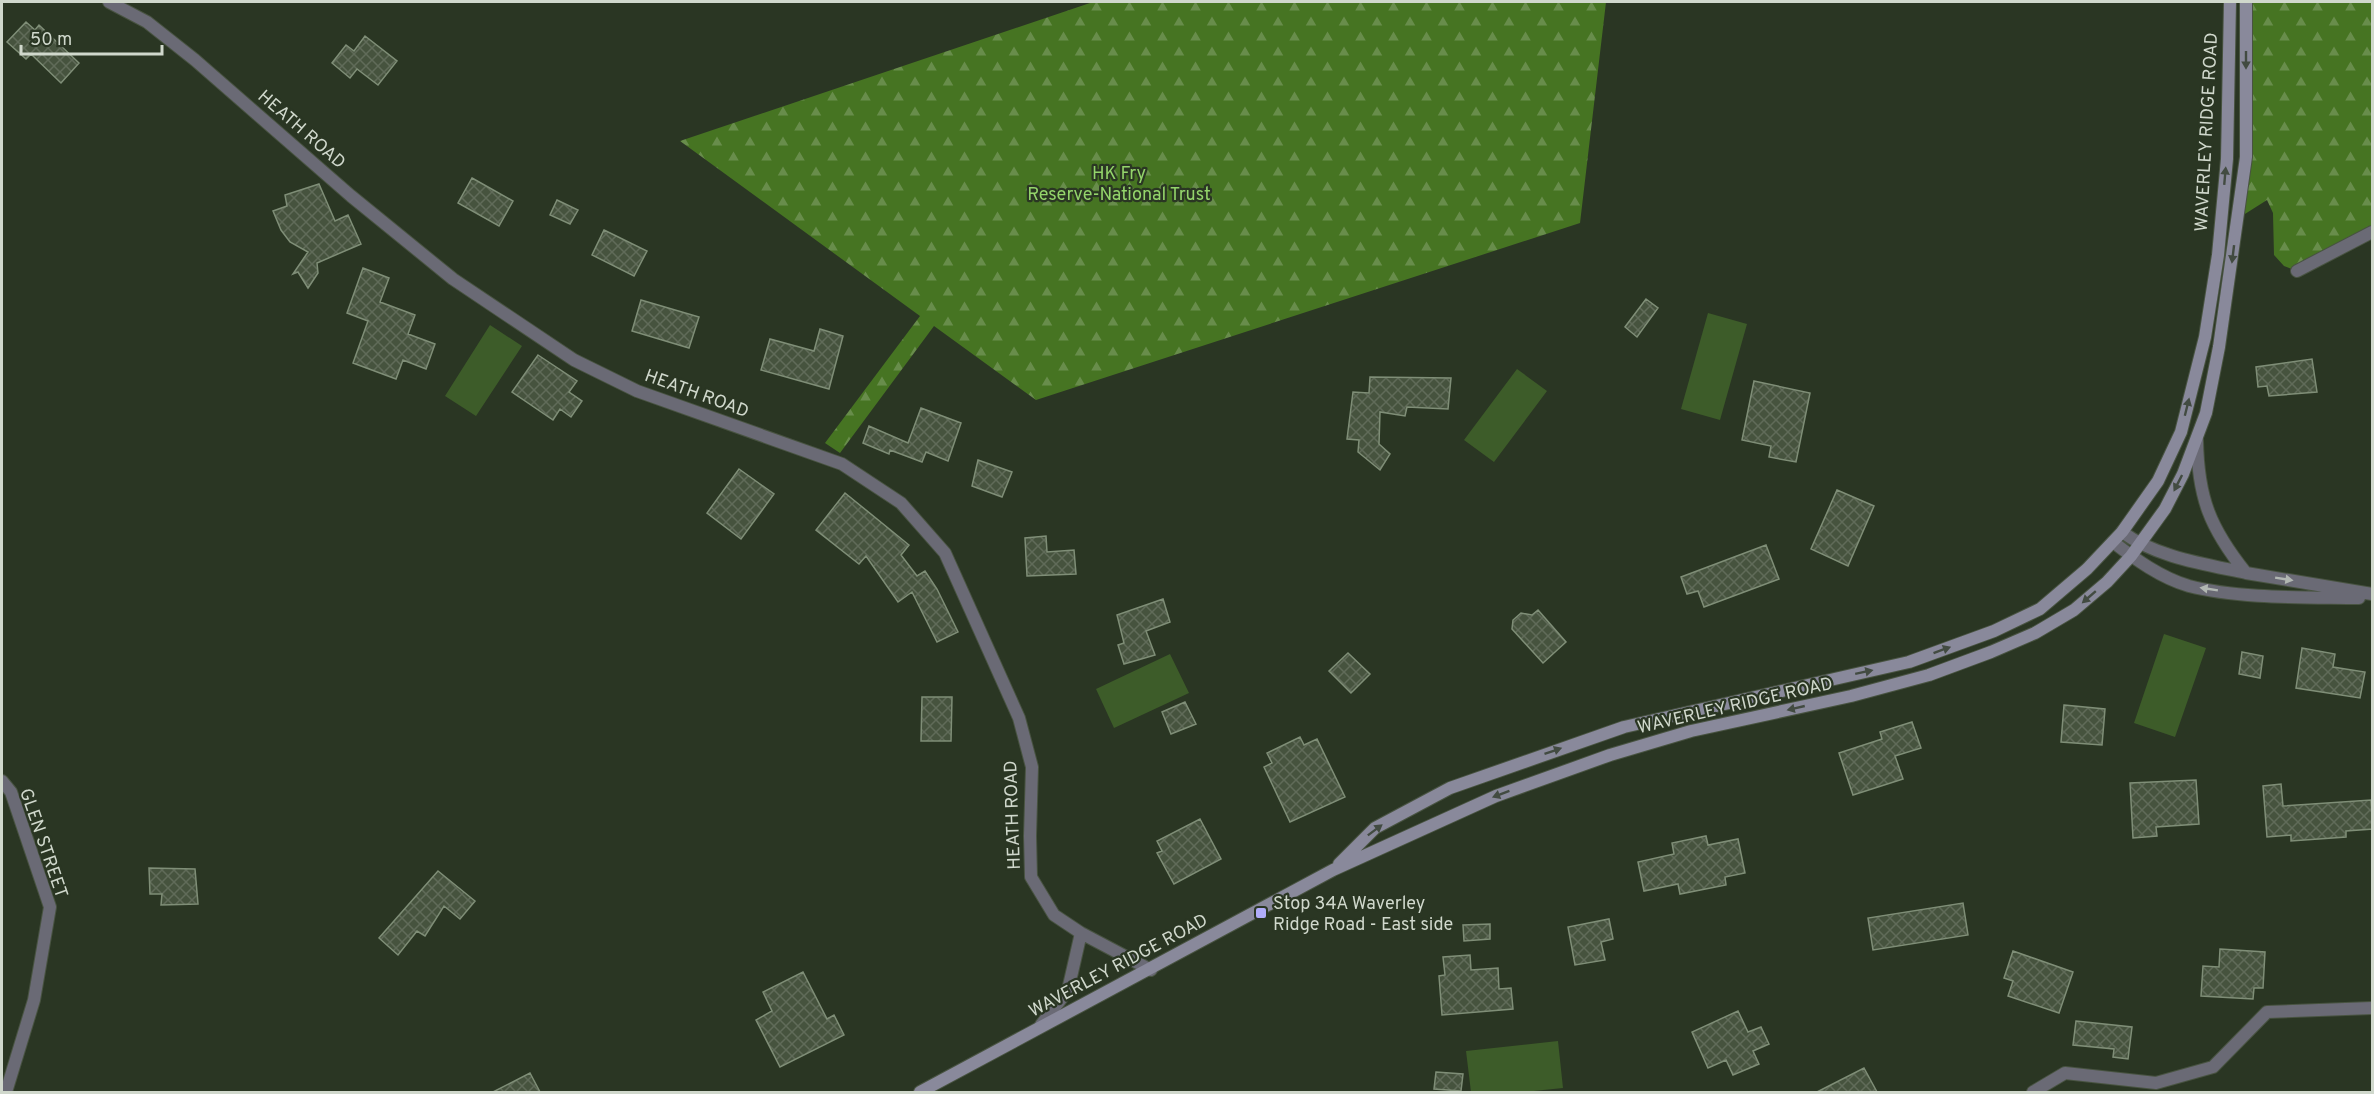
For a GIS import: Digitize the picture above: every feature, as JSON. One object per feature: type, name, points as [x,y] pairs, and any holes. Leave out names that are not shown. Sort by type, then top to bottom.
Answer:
[{"type":"main road","name":"WAVERLEY RIDGE ROAD","points":[[1333,870],[1375,828],[1450,788],[1624,727],[1909,662],[1994,631],[2040,609],[2087,569],[2113,542],[2158,482],[2181,432],[2205,337],[2218,255],[2227,159],[2230,2]]},
{"type":"main road","name":"WAVERLEY RIDGE ROAD","points":[[920,1092],[940,1083],[1041,1025],[1151,970],[1333,870],[1496,796],[1610,755],[1691,731],[1861,693],[1929,675],[1992,652],[2035,633],[2074,610],[2107,582],[2131,556],[2165,509],[2183,474],[2206,413],[2219,347],[2246,157],[2246,2]]},
{"type":"street","name":"HEATH ROAD","points":[[109,2],[147,22],[179,47],[351,196],[453,279],[574,360],[637,391],[842,464],[902,503],[945,553],[1019,718],[1032,767],[1031,877],[1054,915],[1081,933],[1151,970]]},
{"type":"street","points":[[2297,270],[2373,232]]},
{"type":"street","name":"WAVERLEY RIDGE ROAD","points":[[2197,440],[2197,468],[2207,513],[2224,545],[2246,573]]},
{"type":"street","points":[[2121,532],[2139,545],[2212,566],[2373,596]]},
{"type":"street","points":[[2113,542],[2147,566],[2187,585],[2267,595],[2373,596]]},
{"type":"street","name":"GLEN STREET","points":[[2,782],[11,792],[50,907],[34,1000],[6,1092]]},
{"type":"street","points":[[1041,1025],[1068,990],[1081,933]]},
{"type":"street","points":[[2033,1092],[2065,1073],[2156,1083],[2213,1067],[2267,1012],[2373,1008]]},
{"type":"green space","name":"HK Fry Reserve-National Trust","points":[[1093,2],[1606,2],[1580,223],[1036,400],[934,326],[840,453],[825,443],[920,316],[680,141]]},
{"type":"green space","points":[[2246,2],[2372,2],[2372,232],[2297,271],[2284,266],[2274,255],[2273,213],[2267,200],[2237,219],[2246,157]]},
{"type":"green space","points":[[1708,313],[1747,324],[1720,420],[1681,409]]},
{"type":"green space","points":[[490,325],[522,346],[476,416],[445,396]]},
{"type":"green space","points":[[1517,369],[1547,391],[1494,462],[1464,440]]},
{"type":"green space","points":[[2164,634],[2206,648],[2175,737],[2134,723]]},
{"type":"green space","points":[[1170,654],[1189,693],[1114,728],[1096,689]]},
{"type":"green space","points":[[1558,1041],[1563,1088],[1524,1092],[1471,1092],[1466,1051]]},
{"type":"building","points":[[26,22],[35,30],[39,25],[79,63],[61,83],[31,54],[26,59],[7,42]]},
{"type":"building","points":[[365,36],[397,61],[378,85],[357,69],[350,78],[332,63],[346,45],[354,51]]},
{"type":"building","points":[[472,178],[513,201],[499,226],[458,203]]},
{"type":"building","points":[[319,184],[335,221],[348,215],[361,244],[317,263],[318,273],[308,288],[298,272],[293,274],[308,252],[290,242],[281,230],[273,211],[287,206],[285,195]]},
{"type":"building","points":[[557,200],[578,210],[570,224],[550,215]]},
{"type":"building","points":[[604,230],[647,251],[634,276],[592,255]]},
{"type":"building","points":[[363,268],[389,278],[380,302],[415,315],[408,334],[435,344],[426,369],[403,360],[396,379],[353,363],[368,321],[347,313]]},
{"type":"building","points":[[1646,299],[1658,308],[1637,337],[1625,327]]},
{"type":"building","points":[[641,300],[699,317],[689,348],[632,331]]},
{"type":"building","points":[[820,329],[843,336],[829,389],[761,370],[770,339],[814,351]]},
{"type":"building","points":[[538,355],[577,381],[569,392],[582,401],[571,417],[560,409],[553,420],[512,392]]},
{"type":"building","points":[[2312,359],[2317,392],[2269,396],[2267,386],[2258,387],[2256,367]]},
{"type":"building","points":[[1370,377],[1451,378],[1448,409],[1407,407],[1405,416],[1380,412],[1379,444],[1390,454],[1380,470],[1358,452],[1359,440],[1347,439],[1353,392],[1369,393]]},
{"type":"building","points":[[1754,381],[1810,393],[1796,462],[1769,457],[1771,446],[1742,440]]},
{"type":"building","points":[[921,408],[961,423],[948,461],[926,452],[922,462],[890,450],[889,454],[863,443],[869,426],[908,443]]},
{"type":"building","points":[[978,460],[1012,472],[1002,497],[972,486]]},
{"type":"building","points":[[739,469],[774,494],[741,539],[707,513]]},
{"type":"building","points":[[1837,490],[1874,506],[1848,566],[1811,549]]},
{"type":"building","points":[[845,493],[909,545],[901,555],[917,576],[925,571],[937,589],[958,632],[937,642],[912,592],[898,602],[866,556],[859,564],[816,530]]},
{"type":"building","points":[[1046,536],[1047,552],[1074,550],[1076,574],[1027,576],[1025,538]]},
{"type":"building","points":[[1766,545],[1779,579],[1704,607],[1698,591],[1687,594],[1681,577]]},
{"type":"building","points":[[1163,599],[1170,622],[1146,631],[1155,655],[1124,664],[1118,645],[1124,643],[1117,615]]},
{"type":"building","points":[[1538,610],[1566,642],[1543,663],[1512,629],[1513,620],[1521,613],[1532,615]]},
{"type":"building","points":[[2302,648],[2335,654],[2333,667],[2365,672],[2360,698],[2296,688]]},
{"type":"building","points":[[2242,652],[2263,656],[2260,678],[2239,674]]},
{"type":"building","points":[[1348,653],[1370,674],[1351,693],[1329,671]]},
{"type":"building","points":[[922,697],[952,697],[951,741],[921,741]]},
{"type":"building","points":[[1185,702],[1196,724],[1171,734],[1162,712]]},
{"type":"building","points":[[2064,705],[2105,709],[2102,745],[2061,742]]},
{"type":"building","points":[[1912,722],[1921,748],[1895,756],[1903,779],[1853,795],[1839,753],[1882,739],[1880,732]]},
{"type":"building","points":[[1300,737],[1304,745],[1317,739],[1345,797],[1290,822],[1264,767],[1272,763],[1267,753]]},
{"type":"building","points":[[2196,780],[2199,824],[2156,827],[2157,836],[2133,838],[2130,783]]},
{"type":"building","points":[[2281,784],[2283,806],[2371,800],[2373,829],[2346,831],[2346,837],[2291,841],[2291,835],[2267,837],[2263,786]]},
{"type":"building","points":[[1200,819],[1221,859],[1174,884],[1157,853],[1162,851],[1157,841]]},
{"type":"building","points":[[1706,836],[1708,845],[1738,839],[1745,873],[1725,877],[1726,885],[1680,894],[1678,884],[1644,891],[1638,862],[1674,854],[1672,843]]},
{"type":"building","points":[[149,868],[195,869],[198,904],[161,905],[162,894],[150,894]]},
{"type":"building","points":[[438,871],[475,901],[460,919],[444,906],[425,936],[417,931],[398,955],[379,938]]},
{"type":"building","points":[[1963,903],[1968,935],[1873,950],[1868,918]]},
{"type":"building","points":[[1609,919],[1613,939],[1601,942],[1605,960],[1575,965],[1568,927]]},
{"type":"building","points":[[1490,924],[1490,939],[1464,941],[1463,925]]},
{"type":"building","points":[[2220,949],[2265,952],[2263,988],[2254,988],[2253,999],[2201,996],[2203,966],[2219,967]]},
{"type":"building","points":[[2013,951],[2073,972],[2059,1013],[2008,996],[2013,981],[2004,978]]},
{"type":"building","points":[[1470,955],[1471,970],[1498,968],[1499,989],[1511,988],[1513,1009],[1442,1015],[1439,976],[1445,975],[1443,957]]},
{"type":"building","points":[[803,972],[827,1019],[834,1015],[844,1035],[780,1067],[756,1020],[772,1011],[763,992]]},
{"type":"building","points":[[1738,1011],[1748,1032],[1761,1027],[1769,1044],[1753,1051],[1759,1064],[1733,1075],[1726,1060],[1708,1068],[1692,1032]]},
{"type":"building","points":[[2076,1021],[2132,1027],[2128,1059],[2113,1057],[2114,1049],[2073,1045]]},
{"type":"building","points":[[1864,1068],[1877,1092],[1817,1092]]},
{"type":"building","points":[[1436,1072],[1463,1074],[1461,1091],[1434,1089]]},
{"type":"building","points":[[530,1073],[540,1092],[493,1092]]},
{"type":"place","name":"Stop 34A Waverley Ridge Road - East side","points":[[1261,913]]}]
